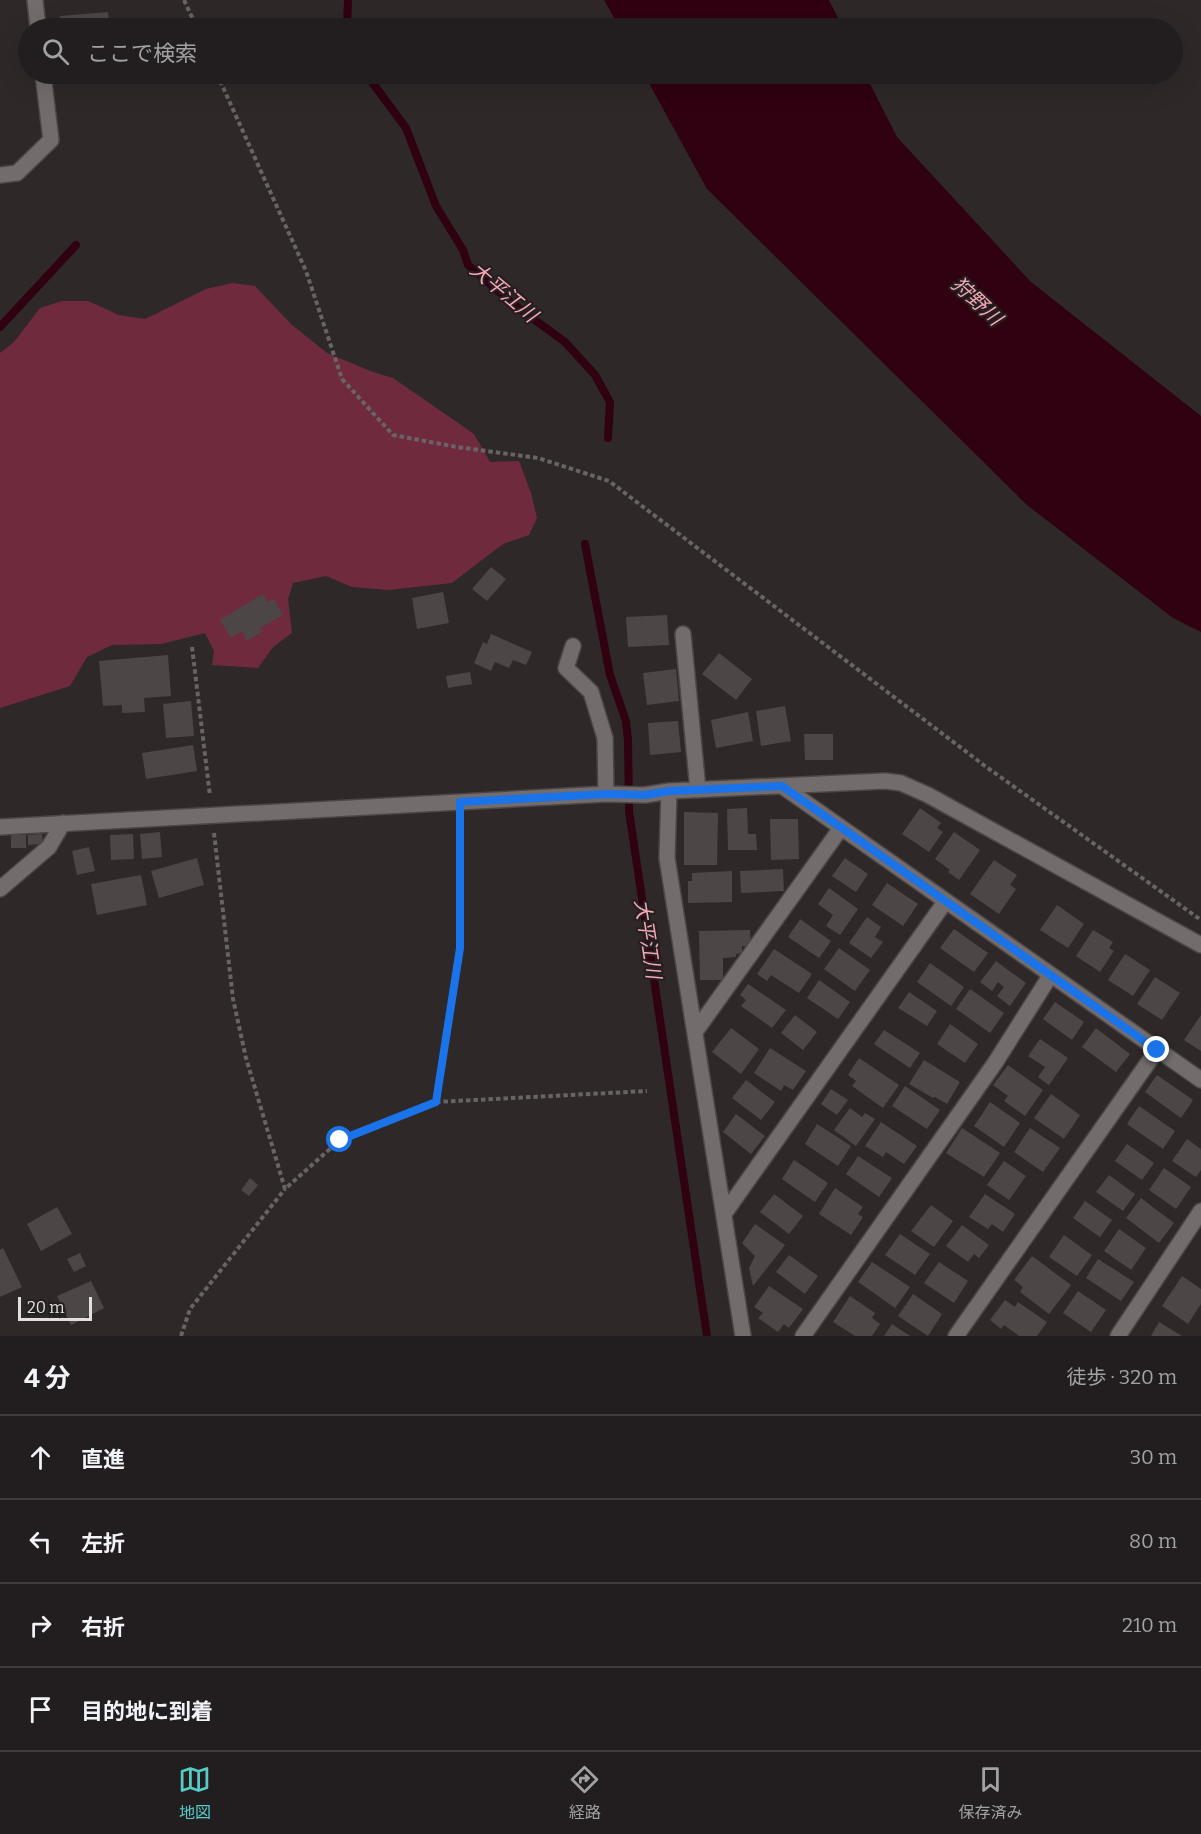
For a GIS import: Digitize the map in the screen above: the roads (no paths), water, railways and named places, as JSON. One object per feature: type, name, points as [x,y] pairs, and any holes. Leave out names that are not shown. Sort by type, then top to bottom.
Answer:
[{"type":"street","points":[[35,0],[37,18]]},
{"type":"street","points":[[0,175],[17,173],[51,140],[44,84]]},
{"type":"street","points":[[682,634],[698,790]]},
{"type":"street","points":[[573,646],[566,668],[591,692],[605,738],[609,794]]},
{"type":"street","points":[[0,827],[212,814],[609,794],[645,795],[669,791],[885,781],[912,787],[1201,945]]},
{"type":"street","points":[[782,786],[1201,1080]]},
{"type":"street","points":[[669,791],[667,858],[743,1331],[756,1336]]},
{"type":"street","points":[[0,890],[49,847],[63,824]]},
{"type":"street","points":[[695,1032],[841,828]]},
{"type":"street","points":[[724,1214],[945,902]]},
{"type":"street","points":[[803,1336],[995,1063],[1050,976]]},
{"type":"street","points":[[956,1336],[1157,1050]]},
{"type":"street","points":[[1118,1336],[1201,1211]]},
{"type":"water","points":[[604,0],[829,0],[838,18],[614,18]]},
{"type":"water","name":"狩野川","points":[[649,84],[870,84],[897,137],[1031,282],[1201,416],[1201,632],[1173,618],[1027,505],[707,189]]},
{"type":"waterway","points":[[347,18],[348,0]]},
{"type":"waterway","name":"大平江川","points":[[373,84],[406,128],[436,206],[463,250],[468,265],[513,304],[565,342],[595,375],[610,402],[608,438]]},
{"type":"waterway","points":[[0,327],[76,245]]},
{"type":"waterway","name":"大平江川","points":[[585,544],[610,675],[626,721],[629,811],[707,1336]]}]
